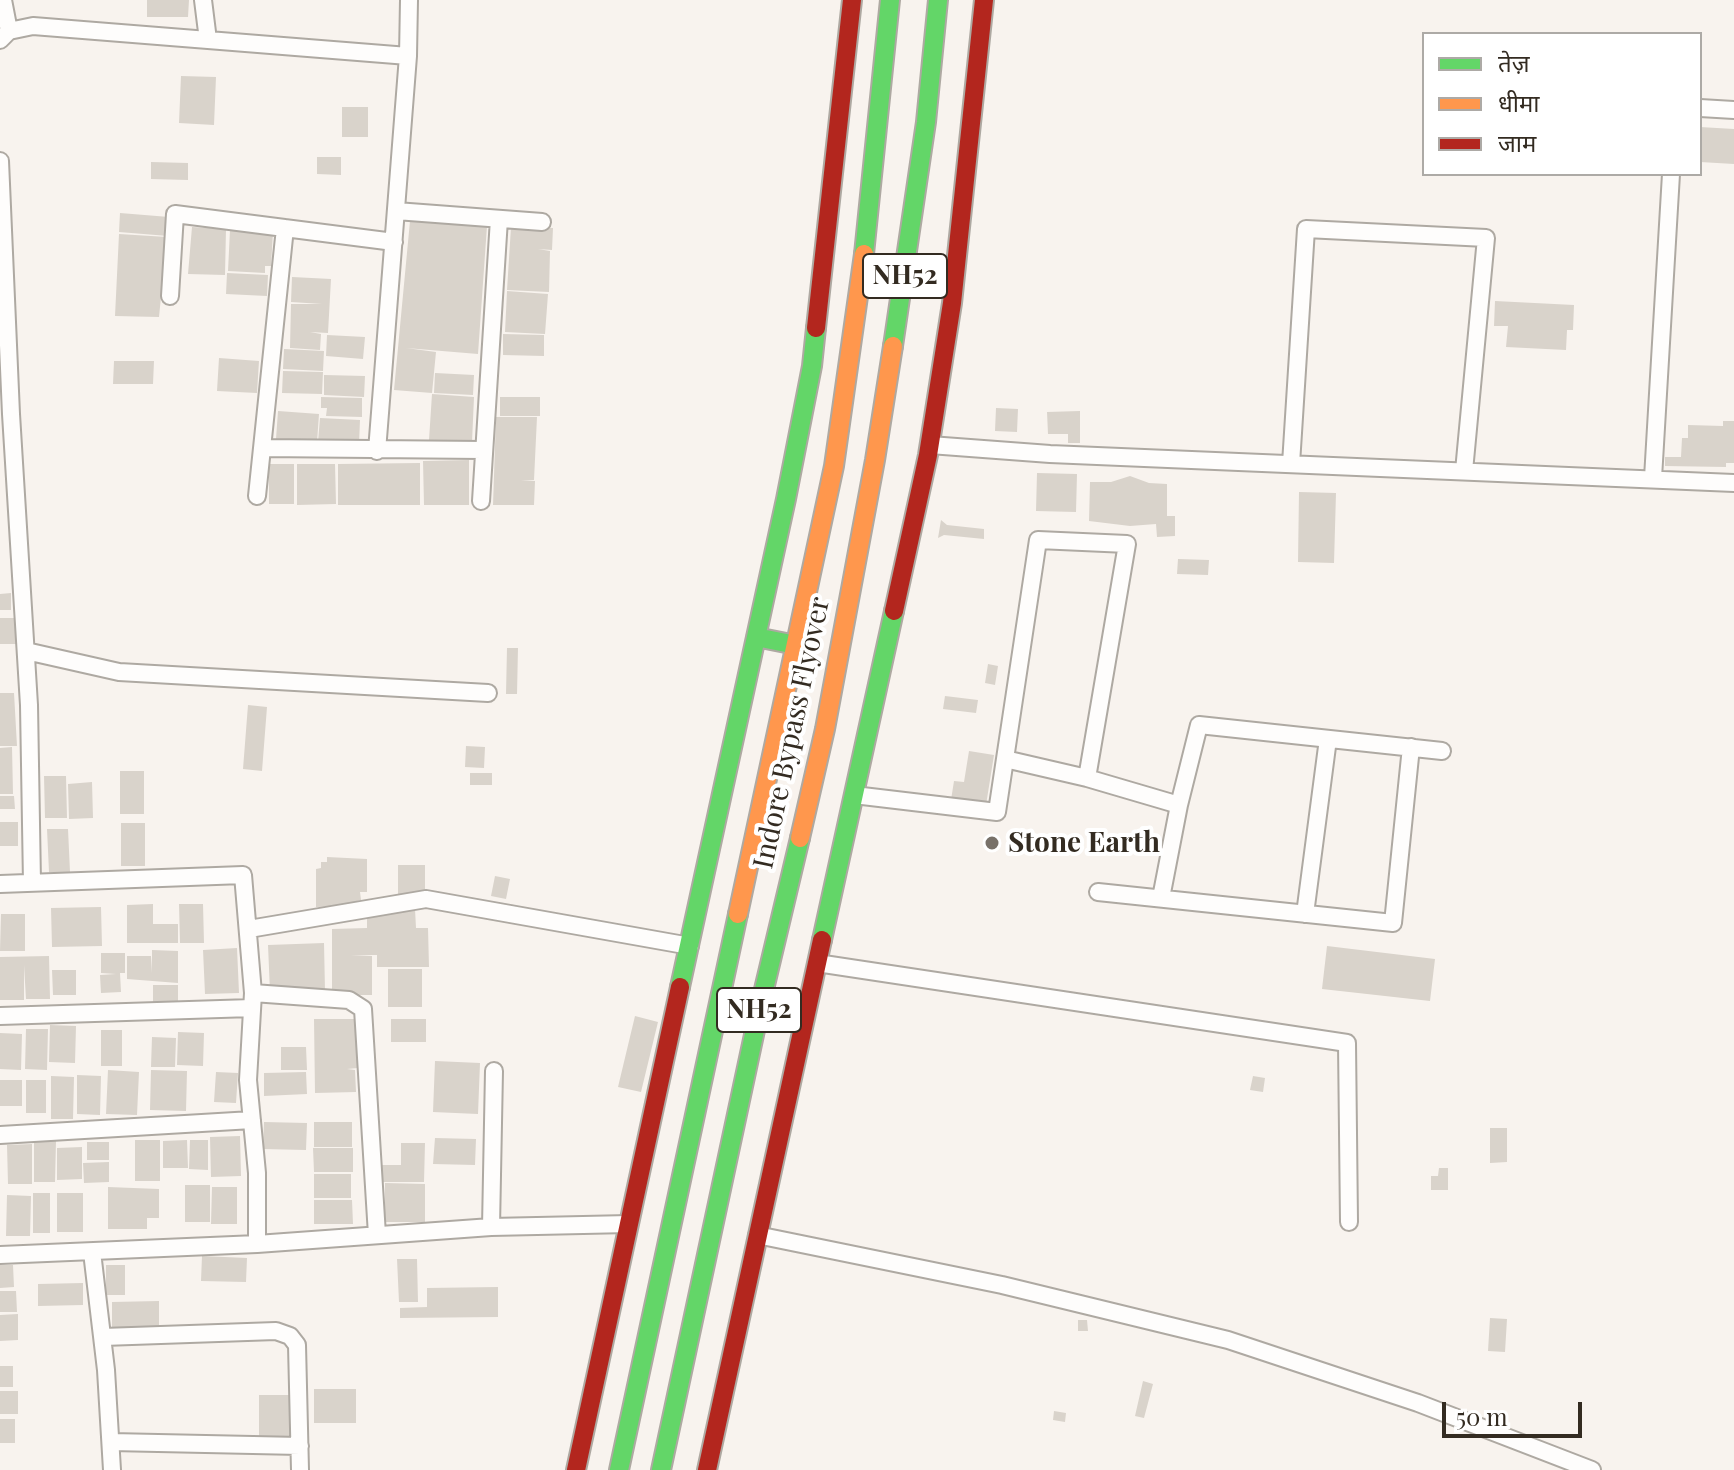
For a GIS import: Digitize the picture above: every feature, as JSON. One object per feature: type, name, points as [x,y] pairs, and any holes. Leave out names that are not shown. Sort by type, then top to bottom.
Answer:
[{"type":"main road","points":[[576,1470],[812,366],[852,0]]},
{"type":"main road","name":"Indore Bypass Flyover","points":[[619,1470],[834,466],[861,283],[890,0]]},
{"type":"main road","name":"Indore Bypass Flyover","points":[[661,1470],[761,1002],[825,729],[906,269],[926,122],[938,0]]},
{"type":"main road","points":[[707,1470],[930,445],[952,303],[984,0]]},
{"type":"main road","points":[[756,637],[796,645]]},
{"type":"street","points":[[3,0],[4,36],[33,26],[408,56]]},
{"type":"street","points":[[203,0],[208,40]]},
{"type":"street","points":[[377,451],[408,56],[409,0]]},
{"type":"street","points":[[1702,108],[1734,110]]},
{"type":"street","points":[[0,161],[11,414],[29,705],[32,883]]},
{"type":"street","points":[[1653,478],[1671,176]]},
{"type":"street","points":[[396,211],[542,222]]},
{"type":"street","points":[[170,296],[175,214],[394,242]]},
{"type":"street","points":[[481,501],[499,219]]},
{"type":"street","points":[[257,496],[285,228]]},
{"type":"street","points":[[1291,464],[1306,229],[1486,238],[1464,471]]},
{"type":"street","points":[[930,445],[1050,454],[1734,483]]},
{"type":"street","points":[[262,448],[483,450]]},
{"type":"street","points":[[854,795],[997,812],[1038,540],[1127,544],[1087,778]]},
{"type":"street","points":[[26,651],[119,672],[488,693]]},
{"type":"street","points":[[1161,898],[1199,725],[1442,751]]},
{"type":"street","points":[[1305,914],[1328,739]]},
{"type":"street","points":[[1098,892],[1393,923],[1411,747]]},
{"type":"street","points":[[1005,759],[1087,778],[1179,805]]},
{"type":"street","points":[[0,884],[243,875],[252,1000],[248,1080],[257,1173],[257,1244]]},
{"type":"street","points":[[249,929],[426,899],[690,946]]},
{"type":"street","points":[[817,963],[1347,1043],[1349,1222]]},
{"type":"street","points":[[0,1016],[252,1000],[349,1000],[363,1009],[377,1235]]},
{"type":"street","points":[[491,1227],[494,1071]]},
{"type":"street","points":[[0,1135],[252,1120]]},
{"type":"street","points":[[0,1255],[257,1244],[491,1227],[629,1224]]},
{"type":"street","points":[[757,1235],[1002,1285],[1228,1340],[1418,1403],[1592,1470]]},
{"type":"street","points":[[92,1252],[103,1337],[112,1470]]},
{"type":"street","points":[[103,1337],[276,1331],[290,1336],[297,1345],[300,1470]]},
{"type":"street","points":[[111,1442],[300,1446]]},
{"type":"building","points":[[147,0],[189,0],[188,17],[147,17]]},
{"type":"building","points":[[181,76],[216,77],[214,125],[179,123]]},
{"type":"building","points":[[342,107],[368,107],[368,137],[342,137]]},
{"type":"building","points":[[1702,127],[1734,129],[1734,164],[1702,162]]},
{"type":"building","points":[[317,157],[341,157],[341,175],[317,174]]},
{"type":"building","points":[[151,162],[188,163],[188,180],[151,179]]},
{"type":"building","points":[[120,213],[169,217],[168,236],[119,232]]},
{"type":"building","points":[[410,221],[487,226],[478,354],[406,348],[436,352],[432,393],[394,390]]},
{"type":"building","points":[[192,227],[226,229],[225,275],[188,274]]},
{"type":"building","points":[[511,227],[553,228],[552,250],[538,249],[550,251],[549,292],[507,290]]},
{"type":"building","points":[[230,230],[273,232],[271,266],[265,266],[265,273],[228,271]]},
{"type":"building","points":[[119,234],[167,237],[159,317],[115,316]]},
{"type":"building","points":[[227,273],[268,275],[267,296],[226,294]]},
{"type":"building","points":[[292,277],[331,279],[328,333],[310,332],[321,334],[320,350],[290,348],[291,304],[322,304],[291,302]]},
{"type":"building","points":[[507,291],[548,294],[545,334],[505,332]]},
{"type":"building","points":[[1495,301],[1574,305],[1573,330],[1567,330],[1566,350],[1506,347],[1508,326],[1494,326]]},
{"type":"building","points":[[503,334],[544,335],[544,356],[503,355]]},
{"type":"building","points":[[327,335],[365,337],[363,359],[326,356]]},
{"type":"building","points":[[284,349],[324,351],[323,371],[283,369]]},
{"type":"building","points":[[219,358],[259,361],[257,393],[217,391]]},
{"type":"building","points":[[114,361],[154,361],[153,384],[113,384]]},
{"type":"building","points":[[283,371],[323,372],[322,394],[282,393]]},
{"type":"building","points":[[435,373],[474,375],[473,395],[434,393]]},
{"type":"building","points":[[324,375],[365,376],[364,397],[324,395]]},
{"type":"building","points":[[432,394],[474,397],[472,442],[429,440]]},
{"type":"building","points":[[321,397],[362,398],[362,417],[326,416],[327,408],[321,408]]},
{"type":"building","points":[[500,397],[540,397],[540,416],[500,416]]},
{"type":"building","points":[[996,408],[1018,409],[1017,432],[995,431]]},
{"type":"building","points":[[278,411],[319,414],[317,442],[276,439]]},
{"type":"building","points":[[1080,411],[1080,443],[1068,443],[1068,434],[1048,434],[1047,412]]},
{"type":"building","points":[[496,417],[537,417],[534,480],[521,480],[535,481],[534,505],[493,505]]},
{"type":"building","points":[[320,418],[360,420],[359,444],[318,442]]},
{"type":"building","points":[[1723,421],[1734,421],[1734,463],[1726,463],[1726,467],[1665,466],[1665,457],[1681,457],[1682,438],[1688,438],[1688,425],[1723,426]]},
{"type":"building","points":[[469,460],[469,505],[424,505],[423,461]]},
{"type":"building","points":[[420,463],[420,505],[338,505],[338,464]]},
{"type":"building","points":[[269,464],[294,464],[294,504],[269,504]]},
{"type":"building","points":[[297,464],[335,464],[336,504],[297,505]]},
{"type":"building","points":[[1037,473],[1077,474],[1076,512],[1036,511]]},
{"type":"building","points":[[1130,476],[1149,483],[1167,484],[1167,516],[1175,516],[1175,536],[1157,537],[1156,524],[1130,526],[1089,521],[1090,482],[1111,482]]},
{"type":"building","points":[[1299,492],[1336,493],[1334,563],[1298,562]]},
{"type":"building","points":[[941,520],[947,525],[984,529],[984,539],[944,535],[938,538]]},
{"type":"building","points":[[1178,559],[1209,560],[1208,575],[1177,574]]},
{"type":"building","points":[[11,593],[11,610],[0,610],[0,594]]},
{"type":"building","points":[[0,618],[15,618],[16,644],[0,644]]},
{"type":"building","points":[[507,648],[518,648],[517,694],[506,694]]},
{"type":"building","points":[[988,664],[998,666],[995,685],[985,683]]},
{"type":"building","points":[[0,693],[14,693],[17,746],[0,746]]},
{"type":"building","points":[[945,696],[978,700],[976,713],[943,709]]},
{"type":"building","points":[[248,705],[267,707],[262,771],[243,769]]},
{"type":"building","points":[[466,746],[485,747],[484,768],[465,767]]},
{"type":"building","points":[[12,747],[13,794],[0,794],[0,748]]},
{"type":"building","points":[[969,751],[994,755],[986,805],[951,800],[954,781],[964,782]]},
{"type":"building","points":[[120,771],[144,771],[144,814],[120,814]]},
{"type":"building","points":[[470,773],[492,773],[492,785],[470,785]]},
{"type":"building","points":[[44,776],[66,776],[67,818],[45,818]]},
{"type":"building","points":[[92,782],[93,818],[69,819],[68,784]]},
{"type":"building","points":[[0,796],[14,796],[15,809],[0,809]]},
{"type":"building","points":[[0,822],[18,822],[18,846],[0,846]]},
{"type":"building","points":[[121,823],[145,823],[145,866],[121,866]]},
{"type":"building","points":[[47,829],[68,829],[70,872],[49,872]]},
{"type":"building","points":[[327,857],[367,859],[367,892],[360,892],[361,900],[355,906],[316,907],[316,869],[321,868],[321,862],[327,862]]},
{"type":"building","points":[[398,865],[425,865],[425,896],[398,895]]},
{"type":"building","points":[[495,876],[510,879],[506,899],[491,896]]},
{"type":"building","points":[[153,904],[153,924],[178,924],[178,943],[127,943],[127,905]]},
{"type":"building","points":[[179,904],[203,904],[204,943],[180,943]]},
{"type":"building","points":[[101,907],[102,946],[52,947],[51,908]]},
{"type":"building","points":[[415,909],[416,928],[428,928],[429,967],[377,967],[377,955],[351,955],[372,956],[372,995],[332,995],[332,929],[367,928],[367,911]]},
{"type":"building","points":[[1,914],[25,914],[25,951],[0,951]]},
{"type":"building","points":[[324,943],[325,991],[270,992],[268,945]]},
{"type":"building","points":[[1327,946],[1435,959],[1430,1001],[1322,989]]},
{"type":"building","points":[[237,948],[239,993],[205,994],[203,950]]},
{"type":"building","points":[[152,950],[178,951],[178,983],[127,979],[127,956],[151,956],[152,973]]},
{"type":"building","points":[[101,953],[125,953],[125,973],[120,973],[121,992],[101,993],[100,975],[116,974],[101,973]]},
{"type":"building","points":[[49,956],[50,999],[26,999],[24,965],[24,1000],[0,1000],[0,957]]},
{"type":"building","points":[[388,969],[422,969],[422,1007],[388,1007]]},
{"type":"building","points":[[52,970],[76,970],[76,995],[53,995]]},
{"type":"building","points":[[153,985],[178,985],[178,1002],[153,1002]]},
{"type":"building","points":[[635,1016],[658,1022],[641,1092],[618,1087]]},
{"type":"building","points":[[314,1019],[357,1019],[358,1068],[347,1069],[355,1070],[356,1092],[315,1093]]},
{"type":"building","points":[[391,1019],[426,1019],[426,1042],[391,1042]]},
{"type":"building","points":[[50,1025],[76,1026],[75,1063],[49,1062]]},
{"type":"building","points":[[26,1029],[48,1029],[47,1070],[25,1069]]},
{"type":"building","points":[[101,1030],[122,1030],[122,1066],[101,1066]]},
{"type":"building","points":[[178,1032],[204,1033],[203,1066],[177,1065]]},
{"type":"building","points":[[0,1033],[22,1034],[21,1070],[0,1069]]},
{"type":"building","points":[[152,1037],[176,1038],[175,1067],[151,1067]]},
{"type":"building","points":[[281,1047],[306,1047],[307,1070],[281,1070]]},
{"type":"building","points":[[435,1061],[480,1063],[478,1114],[433,1112]]},
{"type":"building","points":[[108,1070],[139,1072],[137,1115],[106,1114]]},
{"type":"building","points":[[151,1070],[187,1071],[186,1111],[150,1110]]},
{"type":"building","points":[[216,1072],[238,1073],[236,1103],[214,1102]]},
{"type":"building","points":[[306,1072],[307,1094],[264,1096],[264,1073]]},
{"type":"building","points":[[77,1075],[101,1076],[100,1115],[77,1114]]},
{"type":"building","points":[[51,1076],[74,1077],[73,1119],[51,1119]]},
{"type":"building","points":[[1253,1076],[1265,1078],[1263,1092],[1250,1090]]},
{"type":"building","points":[[0,1080],[22,1080],[22,1106],[0,1106]]},
{"type":"building","points":[[26,1080],[46,1080],[46,1113],[26,1113]]},
{"type":"building","points":[[264,1122],[307,1123],[306,1150],[263,1149]]},
{"type":"building","points":[[314,1122],[352,1122],[352,1147],[314,1147]]},
{"type":"building","points":[[1490,1128],[1507,1128],[1507,1162],[1490,1163]]},
{"type":"building","points":[[240,1136],[241,1176],[211,1177],[210,1137]]},
{"type":"building","points":[[435,1138],[476,1139],[475,1165],[433,1164]]},
{"type":"building","points":[[34,1140],[56,1141],[55,1182],[34,1182]]},
{"type":"building","points":[[135,1140],[160,1140],[160,1181],[135,1181]]},
{"type":"building","points":[[187,1140],[188,1168],[163,1168],[163,1141]]},
{"type":"building","points":[[190,1140],[208,1140],[208,1170],[189,1169]]},
{"type":"building","points":[[87,1142],[109,1142],[109,1160],[87,1160]]},
{"type":"building","points":[[401,1143],[425,1143],[424,1182],[381,1182],[381,1165],[401,1165]]},
{"type":"building","points":[[32,1144],[32,1184],[8,1184],[7,1145]]},
{"type":"building","points":[[82,1147],[82,1179],[57,1180],[57,1148]]},
{"type":"building","points":[[313,1148],[353,1148],[353,1172],[314,1172]]},
{"type":"building","points":[[109,1162],[109,1182],[84,1183],[83,1163]]},
{"type":"building","points":[[1439,1168],[1448,1168],[1448,1190],[1431,1190],[1431,1176],[1438,1176]]},
{"type":"building","points":[[314,1174],[351,1174],[351,1198],[314,1198]]},
{"type":"building","points":[[385,1183],[425,1184],[425,1222],[385,1222]]},
{"type":"building","points":[[185,1185],[210,1185],[210,1222],[185,1222]]},
{"type":"building","points":[[108,1187],[159,1189],[159,1218],[147,1218],[147,1229],[108,1229]]},
{"type":"building","points":[[212,1187],[237,1187],[237,1224],[211,1224]]},
{"type":"building","points":[[33,1193],[50,1193],[50,1233],[33,1233]]},
{"type":"building","points":[[57,1193],[83,1193],[83,1232],[57,1232]]},
{"type":"building","points":[[7,1195],[31,1196],[30,1236],[6,1236]]},
{"type":"building","points":[[314,1200],[352,1200],[353,1224],[314,1224]]},
{"type":"building","points":[[202,1256],[247,1258],[246,1282],[201,1281]]},
{"type":"building","points":[[397,1259],[417,1259],[418,1302],[399,1302]]},
{"type":"building","points":[[0,1265],[13,1265],[14,1287],[0,1288]]},
{"type":"building","points":[[106,1265],[125,1265],[125,1295],[106,1295]]},
{"type":"building","points":[[83,1283],[83,1305],[38,1306],[38,1284]]},
{"type":"building","points":[[498,1287],[498,1317],[400,1318],[400,1308],[427,1307],[427,1288]]},
{"type":"building","points":[[0,1291],[16,1291],[17,1312],[0,1312]]},
{"type":"building","points":[[159,1301],[159,1330],[112,1330],[112,1302]]},
{"type":"building","points":[[18,1314],[18,1340],[0,1341],[0,1315]]},
{"type":"building","points":[[1490,1318],[1507,1319],[1505,1352],[1488,1351]]},
{"type":"building","points":[[1078,1320],[1087,1320],[1088,1331],[1078,1331]]},
{"type":"building","points":[[0,1366],[13,1366],[13,1387],[0,1387]]},
{"type":"building","points":[[1143,1381],[1153,1384],[1144,1418],[1135,1416]]},
{"type":"building","points":[[314,1389],[356,1389],[356,1423],[314,1423]]},
{"type":"building","points":[[0,1391],[18,1391],[18,1414],[0,1414]]},
{"type":"building","points":[[259,1395],[292,1395],[292,1440],[259,1440]]},
{"type":"building","points":[[1054,1411],[1066,1413],[1065,1422],[1053,1420]]},
{"type":"building","points":[[0,1419],[15,1419],[15,1443],[0,1443]]},
{"type":"traffic: fast","points":[[864,254],[890,0]]},
{"type":"traffic: fast","points":[[893,346],[926,122],[938,0]]},
{"type":"traffic: fast","points":[[680,987],[786,499],[812,366],[816,328]]},
{"type":"traffic: fast","points":[[822,940],[894,611]]},
{"type":"traffic: fast","points":[[756,637],[796,645]]},
{"type":"traffic: fast","points":[[661,1470],[761,1002],[800,838]]},
{"type":"traffic: fast","points":[[619,1470],[738,914]]},
{"type":"traffic: slow","points":[[738,914],[834,466],[864,254]]},
{"type":"traffic: slow","points":[[800,838],[825,729],[893,346]]},
{"type":"traffic: jam","points":[[816,328],[852,0]]},
{"type":"traffic: jam","points":[[894,611],[928,455],[952,303],[984,0]]},
{"type":"traffic: jam","points":[[707,1470],[822,940]]},
{"type":"traffic: jam","points":[[576,1470],[680,987]]},
{"type":"place","name":"Stone Earth","points":[[992,843]]}]
